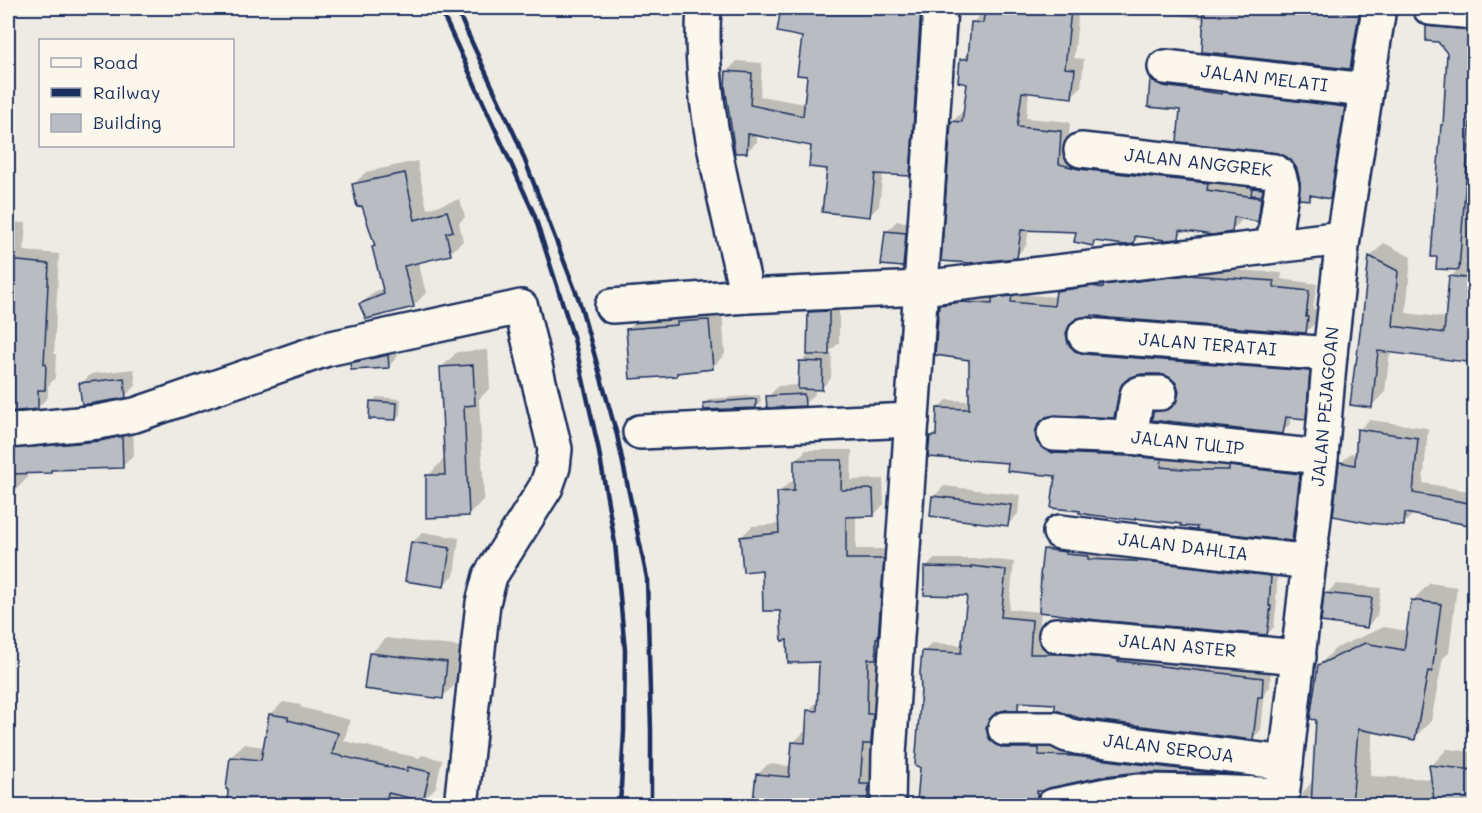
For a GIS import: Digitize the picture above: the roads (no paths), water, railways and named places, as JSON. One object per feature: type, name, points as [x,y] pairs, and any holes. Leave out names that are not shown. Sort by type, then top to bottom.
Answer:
[{"type":"street","points":[[704,8],[702,32],[708,116],[747,296]]},
{"type":"street","points":[[888,806],[889,754],[940,8]]},
{"type":"street","name":"JALAN PEJAGOAN","points":[[1281,800],[1321,458],[1342,238],[1379,8]]},
{"type":"street","points":[[1430,8],[1474,12]]},
{"type":"street","name":"JALAN MELATI","points":[[1165,67],[1365,90]]},
{"type":"street","name":"JALAN ANGGREK","points":[[1081,150],[1274,171],[1279,175],[1282,186],[1273,246]]},
{"type":"street","points":[[612,306],[747,296],[921,288],[1342,238]]},
{"type":"street","points":[[8,431],[98,422],[135,415],[327,349],[521,307],[555,449],[553,467],[546,487],[490,576],[487,587],[483,603],[461,806]]},
{"type":"street","name":"JALAN TERATAI","points":[[1085,335],[1330,354]]},
{"type":"street","points":[[1130,437],[1137,395],[1160,393]]},
{"type":"street","points":[[640,432],[912,420]]},
{"type":"street","name":"JALAN TULIP","points":[[1054,434],[1130,437],[1321,458]]},
{"type":"street","name":"JALAN DAHLIA","points":[[1060,532],[1309,562]]},
{"type":"street","name":"JALAN ASTER","points":[[1056,635],[1299,657]]},
{"type":"street","name":"JALAN SEROJA","points":[[1005,729],[1055,729],[1076,737],[1286,763]]},
{"type":"street","points":[[1053,806],[1140,791],[1208,792],[1281,800]]},
{"type":"railway","points":[[440,8],[534,214],[574,339],[598,446],[615,543],[625,650],[620,806]]},
{"type":"railway","points":[[456,8],[517,140],[579,300],[617,435],[647,578],[651,806]]}]
